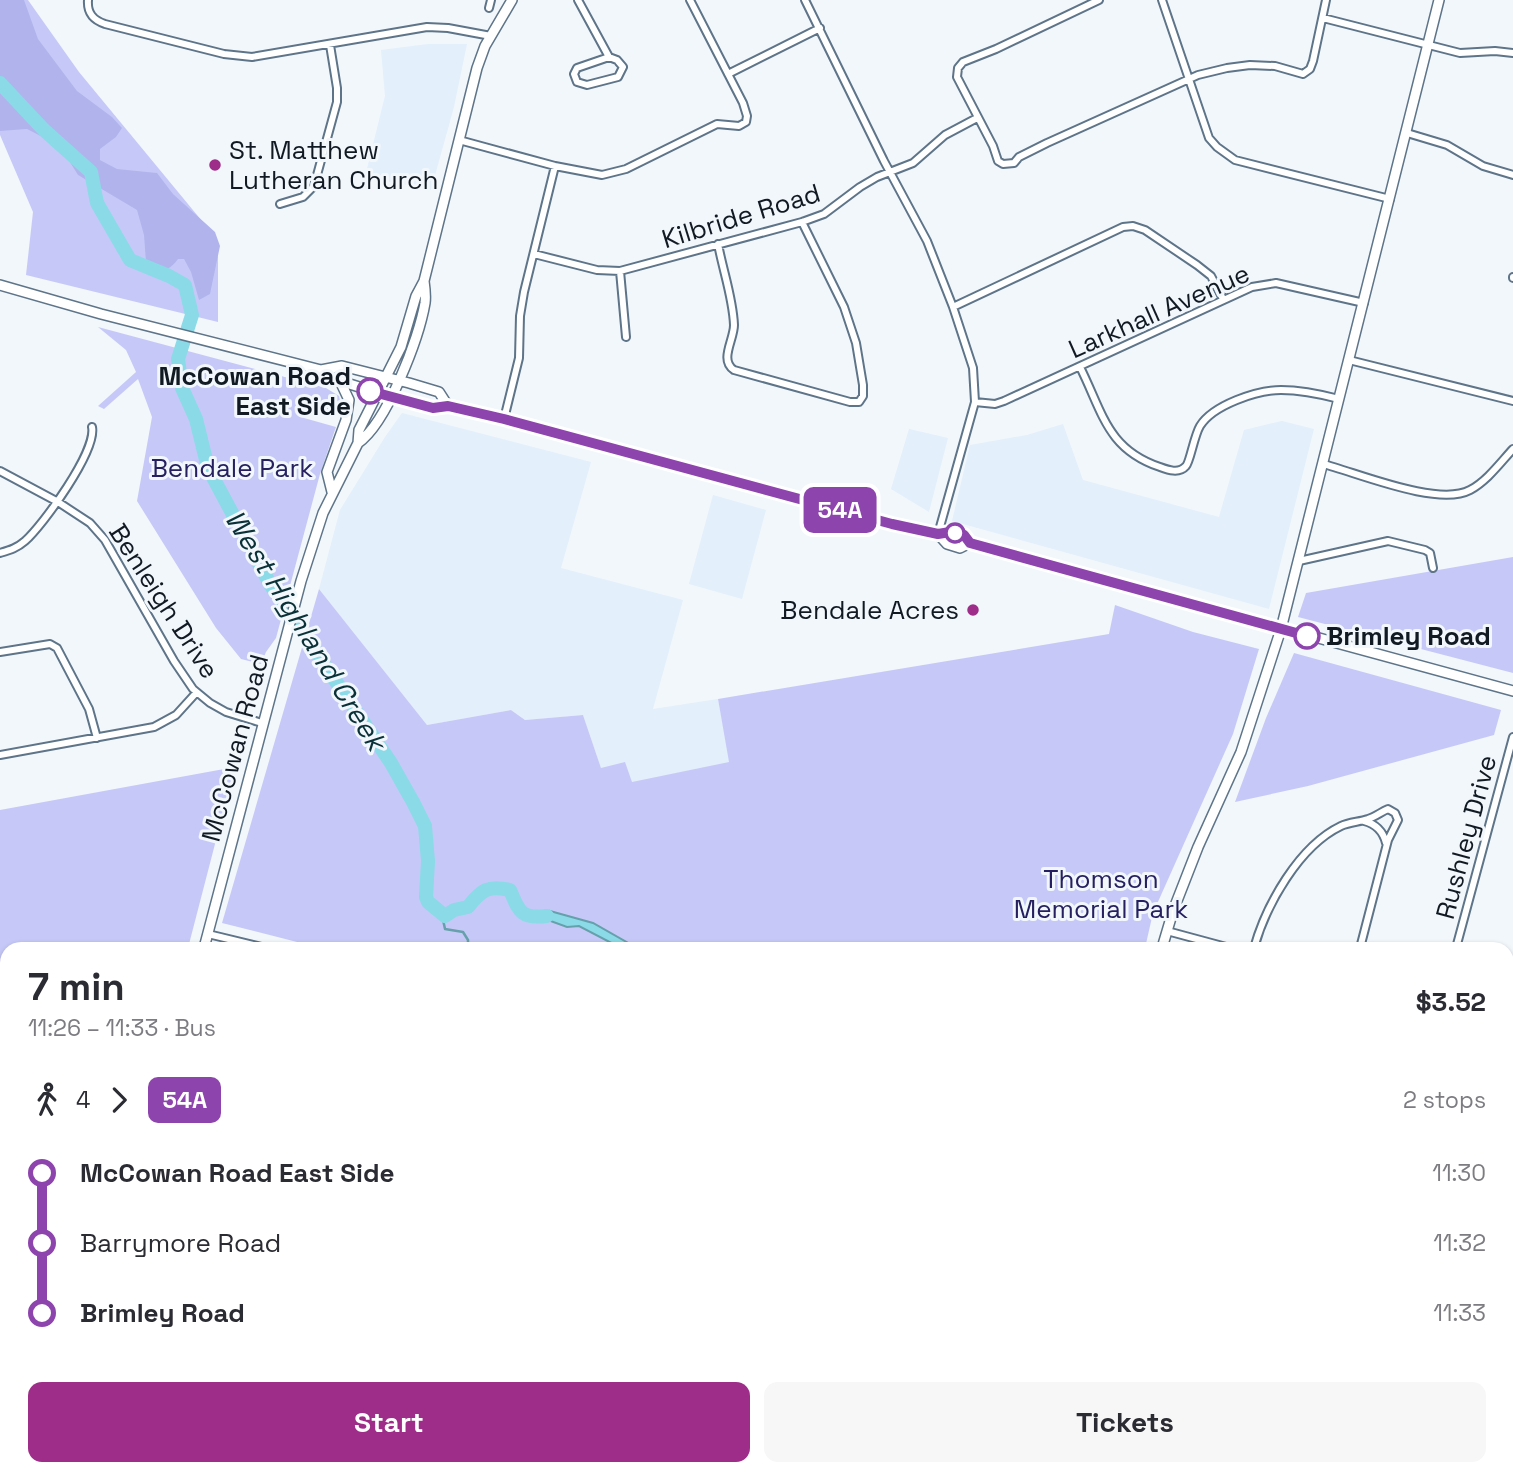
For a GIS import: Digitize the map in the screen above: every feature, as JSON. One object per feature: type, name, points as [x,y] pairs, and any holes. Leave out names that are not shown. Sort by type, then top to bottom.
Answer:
[{"type":"main road","name":"McCowan Road","points":[[206,942],[277,666],[317,530],[332,493],[358,443],[359,430],[401,346],[416,296],[424,282],[474,76],[485,46],[512,0]]},
{"type":"main road","points":[[1164,942],[1198,847],[1241,752],[1281,629],[1440,0]]},
{"type":"main road","name":"McCowan Road","points":[[358,443],[369,435],[391,397],[411,351],[426,301],[424,282]]},
{"type":"main road","points":[[0,285],[321,370],[340,381],[391,397],[433,408],[448,406],[504,419],[892,524],[938,534],[947,544],[960,548],[970,543],[1513,691]]},
{"type":"main road","points":[[321,370],[342,366],[399,380],[439,392],[448,406]]},
{"type":"main road","points":[[332,493],[327,472],[346,420],[349,401],[340,381]]},
{"type":"street","points":[[88,0],[87,8],[97,21],[225,54],[252,57],[427,27],[447,27],[491,36]]},
{"type":"street","points":[[578,0],[609,57],[617,60],[623,67],[618,77],[587,85],[577,82],[574,74],[576,68],[609,57]]},
{"type":"street","points":[[458,141],[584,173],[615,174],[717,124],[739,126],[746,122],[747,116],[741,98],[690,0]]},
{"type":"street","points":[[806,0],[889,172],[926,241],[953,307],[973,368],[975,402],[938,534]]},
{"type":"street","points":[[1099,0],[963,62],[958,68],[957,77],[998,161],[1010,165],[1019,157],[1047,143],[1187,79],[1250,65],[1275,66],[1303,74],[1310,69],[1326,0]]},
{"type":"street","points":[[1162,0],[1209,138],[1217,147],[1235,160],[1390,199]]},
{"type":"street","points":[[1323,18],[1460,53],[1513,53]]},
{"type":"street","points":[[728,75],[820,27]]},
{"type":"street","points":[[280,204],[303,197],[314,186],[337,103],[330,45]]},
{"type":"street","name":"Kilbride Road","points":[[534,254],[597,270],[620,271],[802,222],[824,214],[860,187],[913,163],[944,135],[978,118]]},
{"type":"street","points":[[1407,133],[1447,145],[1483,166],[1513,175]]},
{"type":"street","points":[[504,419],[519,358],[522,302],[555,166]]},
{"type":"street","points":[[718,244],[734,319],[733,338],[727,361],[729,366],[734,370],[850,402],[859,402],[863,396],[863,385],[856,343],[844,307],[802,222]]},
{"type":"street","points":[[953,307],[1123,227],[1133,226],[1145,230],[1211,276],[1223,299]]},
{"type":"street","points":[[620,271],[626,337]]},
{"type":"street","name":"Larkhall Avenue","points":[[975,402],[995,404],[1004,401],[1252,287],[1276,283],[1364,303]]},
{"type":"street","points":[[1349,360],[1513,401]]},
{"type":"street","points":[[1080,367],[1115,439],[1129,453],[1174,471],[1181,470],[1187,464],[1191,445],[1201,424],[1212,413],[1232,402],[1278,390],[1306,391],[1339,398]]},
{"type":"street","points":[[0,553],[14,549],[24,541],[58,502],[89,446],[92,427]]},
{"type":"street","points":[[1323,464],[1420,492],[1455,495],[1481,482],[1513,449]]},
{"type":"street","name":"Benleigh Drive","points":[[0,471],[58,502],[89,523],[106,540],[174,661],[197,693],[226,712],[262,723]]},
{"type":"street","points":[[1299,561],[1388,541],[1425,550],[1430,553],[1433,568]]},
{"type":"street","points":[[0,652],[45,644],[57,648],[89,709],[97,738]]},
{"type":"street","points":[[0,755],[164,723],[197,693]]},
{"type":"street","name":"Rushley Drive","points":[[1457,942],[1513,737]]},
{"type":"street","points":[[1256,942],[1267,909],[1293,869],[1323,837],[1343,825],[1388,809],[1395,813],[1398,820],[1387,846],[1362,942]]},
{"type":"street","points":[[1362,820],[1376,825],[1387,846]]},
{"type":"street","points":[[1167,931],[1208,942]]},
{"type":"street","points":[[208,934],[241,942]]},
{"type":"shaded area","points":[[0,0],[24,0],[38,39],[77,91],[112,117],[122,128],[116,137],[100,149],[100,160],[117,169],[157,173],[173,194],[215,232],[220,246],[210,294],[199,300],[191,272],[184,259],[178,259],[167,269],[153,271],[146,262],[144,235],[137,210],[78,175],[60,146],[27,129],[0,131]]},
{"type":"shaded area","points":[[428,44],[467,44],[454,107],[431,190],[365,177],[385,96],[381,50]]},
{"type":"shaded area","points":[[402,413],[591,462],[561,568],[683,600],[653,709],[718,699],[730,762],[632,783],[601,768],[583,715],[525,720],[511,710],[427,725],[319,589],[340,510]]},
{"type":"shaded area","points":[[1282,421],[1314,429],[1269,609],[952,521],[970,445],[1027,435],[1063,424],[1083,480],[1219,517],[1244,430]]},
{"type":"shaded area","points":[[909,429],[948,438],[929,512],[891,489]]},
{"type":"shaded area","points":[[713,495],[766,510],[742,599],[689,584]]},
{"type":"shaded area","points":[[550,911],[593,923],[626,942],[610,942],[579,926],[567,927],[545,919]]},
{"type":"green space","points":[[0,0],[28,0],[79,72],[202,221],[218,257],[218,322],[26,275],[33,212],[0,135]]},
{"type":"green space","name":"Bendale Park","points":[[98,327],[326,388],[339,396],[339,415],[306,405],[304,418],[336,427],[320,474],[276,638],[261,664],[241,659],[216,628],[137,501],[152,417],[138,379],[104,409],[98,406],[136,372],[126,350]]},
{"type":"green space","points":[[1513,557],[1513,673],[1298,617],[1306,593]]},
{"type":"green space","name":"Thomson Memorial Park","points":[[319,589],[427,725],[511,710],[525,720],[583,715],[601,768],[625,762],[632,782],[729,762],[718,699],[1109,634],[1115,605],[1193,632],[1259,649],[1233,734],[1153,913],[1146,942],[297,942],[222,923]]},
{"type":"green space","points":[[1294,653],[1501,710],[1494,735],[1308,786],[1235,802],[1266,718]]},
{"type":"green space","points":[[235,767],[190,942],[0,942],[0,810]]},
{"type":"waterway","name":"West Highland Creek","points":[[0,83],[44,130],[91,172],[97,203],[130,260],[185,285],[192,315],[178,359],[182,388],[196,419],[208,468],[270,584],[391,763],[413,802],[425,826],[428,902],[445,916],[454,910],[468,907],[477,896],[496,888],[510,890],[519,909],[526,915],[547,916]]},
{"type":"waterway","points":[[442,915],[445,929],[463,932],[468,942]]},
{"type":"bus line","name":"54A","points":[[370,391],[433,408],[448,406],[504,419],[892,524],[938,534],[950,532],[964,535],[970,543],[1307,636]]},
{"type":"place","name":"St. Matthew Lutheran Church","points":[[215,165]]},
{"type":"place","name":"McCowan Road East Side","points":[[370,391]]},
{"type":"place","name":"Bendale Acres","points":[[973,610]]},
{"type":"place","name":"Brimley Road","points":[[1307,636]]}]
